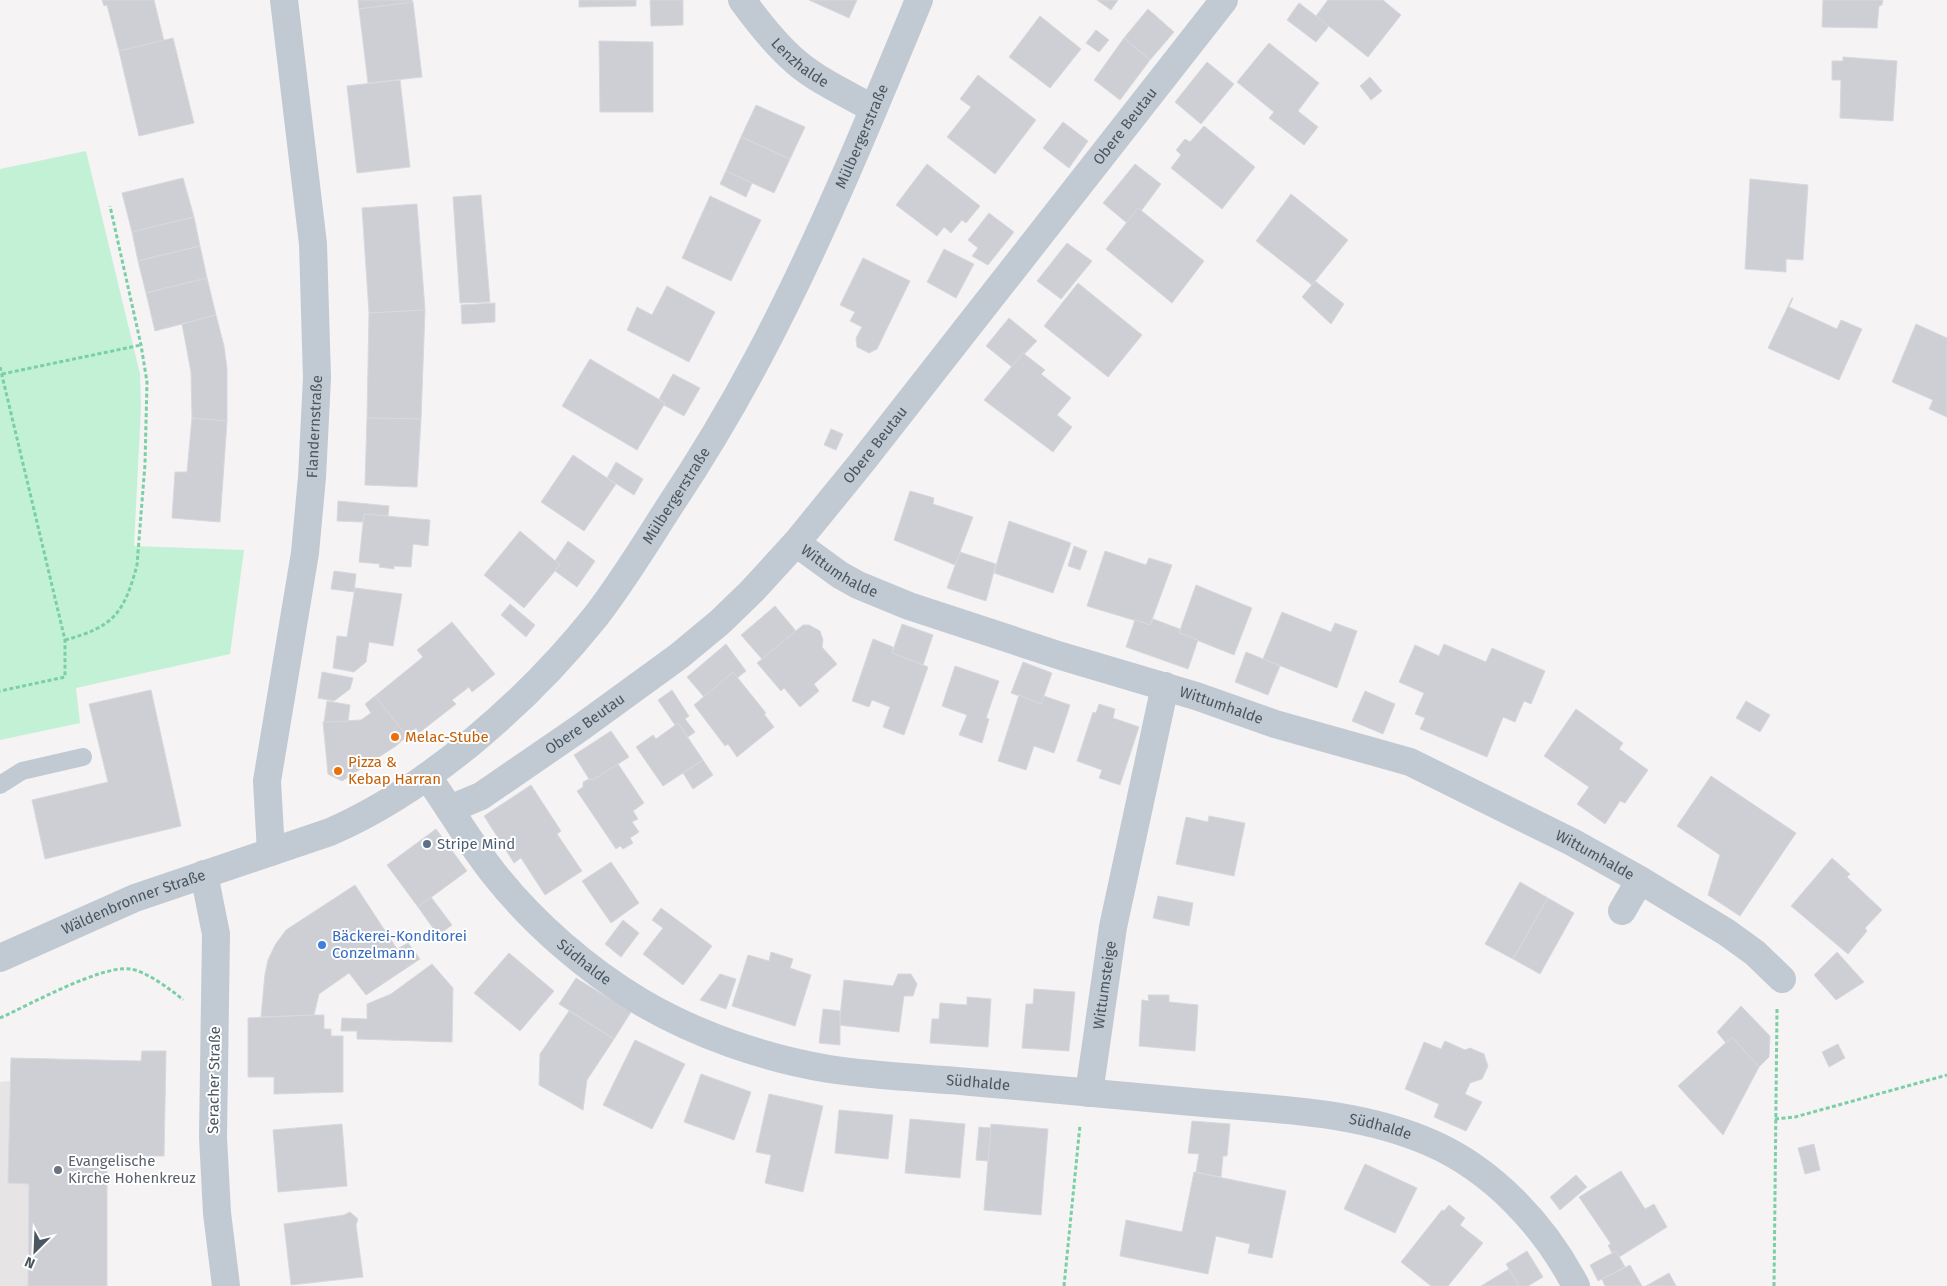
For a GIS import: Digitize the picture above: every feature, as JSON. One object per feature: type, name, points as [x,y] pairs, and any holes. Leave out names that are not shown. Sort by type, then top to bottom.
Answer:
[{"type":"street","name":"Flandernstraße","points":[[271,852],[267,781],[305,553],[312,477],[317,378],[313,244],[284,0]]},
{"type":"street","name":"Lenzhalde","points":[[742,0],[778,45],[796,63],[818,78],[872,108]]},
{"type":"street","name":"Mülbergerstraße","points":[[271,852],[350,823],[427,776],[464,747],[548,672],[598,613],[625,576],[684,484],[758,359],[812,248],[919,0]]},
{"type":"street","name":"Obere Beutau","points":[[450,808],[481,796],[679,656],[733,610],[796,543],[924,384],[1224,0]]},
{"type":"street","name":"Wittumhalde","points":[[796,543],[840,575],[882,596],[1061,656],[1165,686],[1275,724],[1410,762],[1572,842],[1640,880],[1726,932],[1755,953],[1782,979]]},
{"type":"street","name":"Wittumsteige","points":[[1089,1093],[1113,927],[1165,686]]},
{"type":"street","name":"Südhalde","points":[[427,776],[495,875],[553,935],[616,986],[641,1002],[673,1018],[757,1051],[821,1067],[898,1077],[1325,1115],[1374,1123],[1421,1138],[1473,1167],[1501,1189],[1548,1240],[1576,1286]]},
{"type":"street","name":"Wäldenbronner Straße","points":[[0,958],[103,911],[271,852]]},
{"type":"street","name":"Seracher Straße","points":[[204,874],[216,934],[213,1137],[217,1214],[226,1286]]},
{"type":"street","name":"Wittumhalde","points":[[1622,911],[1640,880]]},
{"type":"lane","points":[[0,785],[22,771],[83,757]]},
{"type":"path","points":[[65,640],[93,632],[114,617],[134,580],[137,565],[145,464],[147,382],[141,345],[110,206]]},
{"type":"path","points":[[2,374],[141,345]]},
{"type":"path","points":[[0,366],[65,640],[66,676],[0,691]]},
{"type":"path","points":[[0,1018],[90,977],[119,969],[131,969],[140,972],[178,995],[193,1013],[215,1005]]},
{"type":"path","points":[[1774,1286],[1777,1012],[1782,979]]},
{"type":"path","points":[[1775,1119],[1795,1116],[1947,1075]]},
{"type":"path","points":[[1064,1286],[1080,1117],[1089,1093]]},
{"type":"shaded area","points":[[11,1081],[8,1183],[29,1184],[28,1286],[0,1286],[0,1082]]},
{"type":"green space","points":[[86,151],[140,374],[141,407],[134,546],[244,550],[230,654],[76,688],[80,723],[0,740],[0,169]]},
{"type":"building","points":[[102,0],[154,0],[164,41],[119,51],[107,5],[104,6]]},
{"type":"building","points":[[358,0],[412,0],[413,2],[359,9]]},
{"type":"building","points":[[579,0],[636,0],[636,6],[579,7]]},
{"type":"building","points":[[650,0],[683,0],[683,25],[651,26]]},
{"type":"building","points":[[809,0],[857,0],[849,18]]},
{"type":"building","points":[[1097,0],[1118,0],[1111,10]]},
{"type":"building","points":[[1328,0],[1383,0],[1401,15],[1368,57],[1316,16]]},
{"type":"building","points":[[1823,0],[1883,0],[1882,5],[1879,6],[1877,28],[1822,27]]},
{"type":"building","points":[[413,2],[422,77],[368,83],[359,9]]},
{"type":"building","points":[[1299,3],[1329,26],[1316,42],[1287,20]]},
{"type":"building","points":[[1148,9],[1174,32],[1150,60],[1124,38]]},
{"type":"building","points":[[1040,16],[1081,49],[1050,88],[1009,57]]},
{"type":"building","points":[[1096,30],[1109,40],[1099,52],[1086,43]]},
{"type":"building","points":[[173,38],[194,123],[139,136],[119,51]]},
{"type":"building","points":[[1124,38],[1150,60],[1120,100],[1094,80]]},
{"type":"building","points":[[599,41],[653,42],[653,112],[600,112]]},
{"type":"building","points":[[1269,43],[1319,83],[1298,111],[1318,127],[1304,145],[1269,118],[1274,112],[1237,82]]},
{"type":"building","points":[[1843,57],[1897,61],[1893,121],[1840,118],[1841,80],[1832,80],[1832,61],[1843,61]]},
{"type":"building","points":[[1207,62],[1234,84],[1201,124],[1175,102]]},
{"type":"building","points":[[978,75],[1036,120],[995,174],[947,137],[971,107],[960,99]]},
{"type":"building","points":[[1370,77],[1382,91],[1371,100],[1360,86]]},
{"type":"building","points":[[400,80],[410,167],[357,173],[347,86]]},
{"type":"building","points":[[756,105],[805,127],[790,159],[741,137]]},
{"type":"building","points":[[1063,122],[1088,141],[1069,168],[1043,148]]},
{"type":"building","points":[[1204,126],[1255,167],[1222,209],[1171,168],[1181,155],[1176,150],[1185,139],[1190,142]]},
{"type":"building","points":[[741,137],[790,159],[774,193],[726,171]]},
{"type":"building","points":[[927,164],[980,206],[966,223],[962,220],[951,233],[944,227],[937,236],[896,205]]},
{"type":"building","points":[[1135,164],[1161,184],[1141,211],[1138,208],[1127,223],[1103,203]]},
{"type":"building","points":[[726,171],[752,183],[746,197],[720,184]]},
{"type":"building","points":[[183,178],[194,217],[132,232],[122,193]]},
{"type":"building","points":[[1750,179],[1808,185],[1803,260],[1786,259],[1786,272],[1745,269]]},
{"type":"building","points":[[1291,194],[1348,240],[1312,285],[1256,241]]},
{"type":"building","points":[[481,195],[490,302],[460,303],[453,197]]},
{"type":"building","points":[[710,196],[761,220],[731,281],[682,258]]},
{"type":"building","points":[[417,204],[425,310],[369,313],[362,208]]},
{"type":"building","points":[[1138,208],[1204,261],[1172,303],[1106,249]]},
{"type":"building","points":[[989,213],[1014,232],[988,265],[972,256],[978,248],[968,240]]},
{"type":"building","points":[[194,217],[200,246],[138,261],[132,232]]},
{"type":"building","points":[[1067,243],[1092,261],[1061,299],[1037,281]]},
{"type":"building","points":[[200,246],[207,278],[146,293],[138,261]]},
{"type":"building","points":[[944,249],[974,264],[956,298],[927,282]]},
{"type":"building","points":[[863,258],[910,281],[877,349],[869,353],[857,347],[856,338],[862,327],[850,321],[855,312],[840,305]]},
{"type":"building","points":[[207,278],[216,315],[155,331],[146,293]]},
{"type":"building","points":[[1315,281],[1344,304],[1331,324],[1302,297]]},
{"type":"building","points":[[1078,283],[1142,335],[1108,377],[1044,326]]},
{"type":"building","points":[[667,286],[715,312],[689,362],[627,330],[637,307],[652,315]]},
{"type":"building","points":[[1792,298],[1789,307],[1837,329],[1841,320],[1862,329],[1839,380],[1768,348]]},
{"type":"building","points":[[495,303],[495,322],[462,324],[461,305]]},
{"type":"building","points":[[425,310],[421,419],[367,418],[369,313]]},
{"type":"building","points":[[216,315],[224,346],[227,368],[227,421],[192,418],[191,372],[182,324]]},
{"type":"building","points":[[1009,318],[1037,341],[1012,367],[986,346]]},
{"type":"building","points":[[1916,324],[1947,338],[1947,417],[1929,409],[1933,400],[1892,382]]},
{"type":"building","points":[[1023,353],[1045,370],[1041,374],[1071,398],[1057,415],[1072,427],[1053,452],[984,400]]},
{"type":"building","points":[[590,359],[665,403],[637,450],[562,406]]},
{"type":"building","points":[[673,374],[700,388],[684,416],[664,405],[665,403],[659,399]]},
{"type":"building","points":[[192,418],[227,421],[220,522],[172,518],[175,472],[187,472]]},
{"type":"building","points":[[367,418],[421,419],[417,487],[365,485]]},
{"type":"building","points":[[831,429],[843,434],[836,450],[824,445]]},
{"type":"building","points":[[573,455],[616,484],[584,531],[541,502]]},
{"type":"building","points":[[616,462],[643,479],[634,495],[607,478]]},
{"type":"building","points":[[910,491],[934,498],[933,504],[973,517],[955,565],[894,540]]},
{"type":"building","points":[[338,501],[389,506],[388,516],[364,514],[363,522],[337,521]]},
{"type":"building","points":[[364,514],[430,520],[428,546],[413,544],[411,567],[394,566],[394,569],[379,567],[380,564],[359,562]]},
{"type":"building","points":[[1009,521],[1071,543],[1053,593],[994,573]]},
{"type":"building","points":[[520,531],[560,565],[524,608],[484,575]]},
{"type":"building","points":[[568,541],[595,561],[577,587],[555,571],[560,565],[555,561]]},
{"type":"building","points":[[1074,546],[1087,551],[1080,570],[1068,566]]},
{"type":"building","points":[[1105,551],[1146,565],[1149,558],[1172,565],[1150,625],[1087,606]]},
{"type":"building","points":[[960,552],[996,564],[986,601],[947,588]]},
{"type":"building","points":[[334,571],[356,574],[354,592],[331,589]]},
{"type":"building","points":[[1196,585],[1252,608],[1234,655],[1179,633]]},
{"type":"building","points":[[355,588],[402,594],[393,646],[369,642],[366,662],[354,672],[333,668],[337,636],[347,637]]},
{"type":"building","points":[[510,604],[535,625],[526,637],[501,615]]},
{"type":"building","points":[[775,606],[796,631],[762,659],[741,635]]},
{"type":"building","points":[[1282,612],[1331,632],[1335,623],[1357,631],[1337,688],[1263,659]]},
{"type":"building","points":[[1153,619],[1180,629],[1179,633],[1198,640],[1188,669],[1126,647],[1135,620],[1150,625]]},
{"type":"building","points":[[452,622],[495,674],[472,692],[469,687],[452,700],[456,704],[419,733],[416,728],[407,736],[375,696],[423,657],[417,650]]},
{"type":"building","points":[[902,624],[933,635],[923,665],[892,653]]},
{"type":"building","points":[[803,625],[809,625],[820,631],[823,640],[822,647],[837,664],[814,684],[819,691],[800,707],[784,688],[781,691],[757,663]]},
{"type":"building","points":[[873,639],[893,647],[892,653],[928,667],[904,735],[883,727],[890,707],[872,700],[869,707],[852,701]]},
{"type":"building","points":[[726,644],[746,671],[737,678],[733,672],[704,697],[687,677]]},
{"type":"building","points":[[1444,644],[1486,662],[1492,648],[1545,671],[1531,704],[1524,701],[1515,722],[1503,717],[1487,757],[1420,729],[1425,718],[1415,714],[1424,693],[1399,682],[1415,645],[1439,656]]},
{"type":"building","points":[[1246,652],[1280,666],[1268,695],[1235,682]]},
{"type":"building","points":[[1023,662],[1052,673],[1041,704],[1011,693]]},
{"type":"building","points":[[955,666],[999,681],[986,718],[989,719],[982,743],[959,735],[967,715],[942,706]]},
{"type":"building","points":[[322,672],[353,678],[350,689],[334,701],[318,698]]},
{"type":"building","points":[[733,672],[766,713],[764,714],[774,727],[737,757],[728,744],[725,746],[694,705]]},
{"type":"building","points":[[151,690],[181,826],[45,859],[32,800],[108,782],[89,704]]},
{"type":"building","points":[[672,690],[689,716],[685,719],[695,732],[688,737],[678,723],[675,725],[658,700]]},
{"type":"building","points":[[1365,691],[1395,704],[1383,734],[1352,721]]},
{"type":"building","points":[[1019,695],[1041,704],[1044,696],[1070,705],[1054,753],[1034,746],[1026,770],[998,761]]},
{"type":"building","points":[[375,696],[407,736],[396,746],[342,781],[328,774],[323,722],[361,720],[371,713],[365,704]]},
{"type":"building","points":[[327,701],[350,705],[348,721],[324,722]]},
{"type":"building","points":[[1746,701],[1770,715],[1760,732],[1736,718]]},
{"type":"building","points":[[1099,704],[1115,709],[1113,718],[1139,727],[1120,785],[1099,778],[1102,770],[1077,761],[1093,712],[1096,713]]},
{"type":"building","points":[[1576,709],[1623,743],[1619,749],[1648,770],[1625,803],[1620,801],[1605,824],[1577,804],[1589,787],[1544,756]]},
{"type":"building","points":[[678,723],[703,760],[663,786],[636,747],[653,735],[656,739]]},
{"type":"building","points":[[611,731],[629,757],[593,780],[589,779],[574,755]]},
{"type":"building","points":[[703,760],[713,775],[693,789],[683,773]]},
{"type":"building","points":[[618,764],[644,803],[633,811],[638,819],[632,822],[639,832],[630,838],[633,843],[623,849],[620,846],[616,849],[577,791],[583,787],[583,782],[589,779],[593,780]]},
{"type":"building","points":[[1711,776],[1796,833],[1740,916],[1708,895],[1720,855],[1677,826]]},
{"type":"building","points":[[531,785],[561,831],[557,834],[582,871],[545,895],[521,858],[514,863],[484,816]]},
{"type":"building","points":[[1209,816],[1245,823],[1234,876],[1176,864],[1186,817],[1208,822]]},
{"type":"building","points":[[436,829],[467,871],[418,907],[387,865]]},
{"type":"building","points":[[1832,858],[1850,874],[1847,877],[1882,910],[1865,928],[1867,931],[1848,954],[1791,906]]},
{"type":"building","points":[[611,862],[639,903],[611,923],[582,881]]},
{"type":"building","points":[[1520,882],[1548,898],[1513,959],[1485,944]]},
{"type":"building","points":[[355,885],[397,949],[408,943],[420,959],[366,995],[349,973],[319,994],[314,1015],[261,1017],[265,974],[268,960],[275,945],[286,930]]},
{"type":"building","points":[[1158,896],[1193,903],[1189,926],[1153,918]]},
{"type":"building","points":[[431,897],[452,925],[438,935],[418,907]]},
{"type":"building","points":[[1548,898],[1574,913],[1540,974],[1513,959]]},
{"type":"building","points":[[661,908],[712,946],[683,985],[643,954],[663,928],[652,920]]},
{"type":"building","points":[[623,920],[639,933],[621,957],[605,944]]},
{"type":"building","points":[[771,952],[793,959],[790,968],[811,975],[795,1026],[732,1006],[748,955],[769,961]]},
{"type":"building","points":[[1837,952],[1864,982],[1836,1000],[1814,975]]},
{"type":"building","points":[[509,953],[554,991],[520,1031],[474,993]]},
{"type":"building","points":[[432,964],[453,988],[452,1042],[357,1039],[357,1031],[341,1031],[342,1018],[367,1019],[367,1004],[391,994]]},
{"type":"building","points":[[720,974],[736,979],[726,1009],[700,1000]]},
{"type":"building","points":[[898,974],[911,974],[917,984],[913,996],[904,996],[899,1032],[839,1025],[844,980],[893,986]]},
{"type":"building","points":[[576,978],[631,1012],[614,1039],[559,1004]]},
{"type":"building","points":[[1034,989],[1075,992],[1069,1051],[1022,1048],[1026,1004],[1033,1004]]},
{"type":"building","points":[[1148,995],[1169,995],[1169,1002],[1198,1005],[1195,1051],[1139,1046],[1142,1000],[1149,1001]]},
{"type":"building","points":[[967,997],[991,999],[988,1047],[930,1043],[932,1019],[939,1019],[940,1003],[967,1005]]},
{"type":"building","points":[[1741,1006],[1770,1036],[1769,1057],[1759,1067],[1732,1037],[1726,1043],[1717,1032]]},
{"type":"building","points":[[823,1009],[840,1011],[840,1045],[819,1043]]},
{"type":"building","points":[[569,1011],[614,1039],[587,1080],[583,1110],[539,1085],[540,1054]]},
{"type":"building","points":[[324,1015],[324,1029],[331,1029],[331,1036],[343,1036],[343,1092],[274,1094],[274,1077],[248,1077],[248,1018]]},
{"type":"building","points":[[1732,1037],[1759,1067],[1723,1135],[1678,1086]]},
{"type":"building","points":[[635,1040],[685,1064],[652,1129],[603,1105]]},
{"type":"building","points":[[1445,1041],[1465,1050],[1470,1048],[1484,1054],[1488,1066],[1482,1079],[1470,1083],[1465,1094],[1482,1102],[1466,1131],[1434,1117],[1439,1104],[1405,1089],[1424,1042],[1441,1049]]},
{"type":"building","points":[[1838,1044],[1845,1058],[1829,1067],[1822,1052]]},
{"type":"building","name":"Evangelische Kirche Hohenkreuz","points":[[142,1051],[166,1051],[164,1156],[107,1156],[107,1286],[28,1286],[29,1184],[8,1183],[11,1058],[141,1061]]},
{"type":"building","points":[[701,1074],[751,1092],[734,1140],[684,1122]]},
{"type":"building","points":[[769,1094],[823,1106],[803,1192],[765,1183],[771,1155],[756,1152]]},
{"type":"building","points":[[839,1110],[893,1115],[888,1159],[835,1153]]},
{"type":"building","points":[[910,1119],[965,1124],[960,1178],[905,1173]]},
{"type":"building","points":[[1192,1121],[1230,1124],[1227,1156],[1223,1156],[1221,1177],[1196,1172],[1199,1154],[1188,1153]]},
{"type":"building","points":[[342,1124],[347,1186],[278,1192],[273,1130]]},
{"type":"building","points":[[991,1124],[1048,1129],[1041,1215],[984,1210]]},
{"type":"building","points":[[979,1127],[991,1128],[988,1161],[976,1160]]},
{"type":"building","points":[[1814,1144],[1820,1170],[1805,1174],[1798,1148]]},
{"type":"building","points":[[1365,1164],[1417,1188],[1395,1233],[1344,1209]]},
{"type":"building","points":[[1621,1171],[1645,1209],[1654,1204],[1667,1227],[1619,1257],[1616,1251],[1612,1253],[1608,1245],[1611,1244],[1579,1197]]},
{"type":"building","points":[[1194,1172],[1286,1191],[1272,1258],[1248,1253],[1250,1244],[1216,1236],[1208,1274],[1120,1256],[1126,1220],[1182,1232]]},
{"type":"building","points":[[1576,1175],[1587,1187],[1560,1210],[1550,1197]]},
{"type":"building","points":[[1449,1205],[1465,1218],[1460,1225],[1483,1243],[1448,1286],[1431,1286],[1401,1262],[1442,1210],[1444,1211]]},
{"type":"building","points":[[350,1212],[358,1219],[356,1225],[363,1277],[291,1285],[284,1224],[344,1215]]},
{"type":"building","points":[[1527,1251],[1543,1277],[1528,1286],[1519,1286],[1506,1264]]},
{"type":"building","points":[[1616,1251],[1625,1267],[1598,1281],[1590,1265]]},
{"type":"building","points":[[1630,1265],[1642,1286],[1605,1286],[1602,1279]]},
{"type":"building","points":[[1509,1269],[1519,1286],[1481,1286]]},
{"type":"building","points":[[1669,1273],[1676,1286],[1646,1286]]},
{"type":"place","name":"Melac-Stube","points":[[395,737]]},
{"type":"place","name":"Pizza & Kebap Harran","points":[[338,771]]},
{"type":"place","name":"Stripe Mind","points":[[427,844]]},
{"type":"place","name":"Bäckerei-Konditorei Conzelmann","points":[[322,945]]},
{"type":"place","name":"Evangelische Kirche Hohenkreuz","points":[[58,1170]]}]
